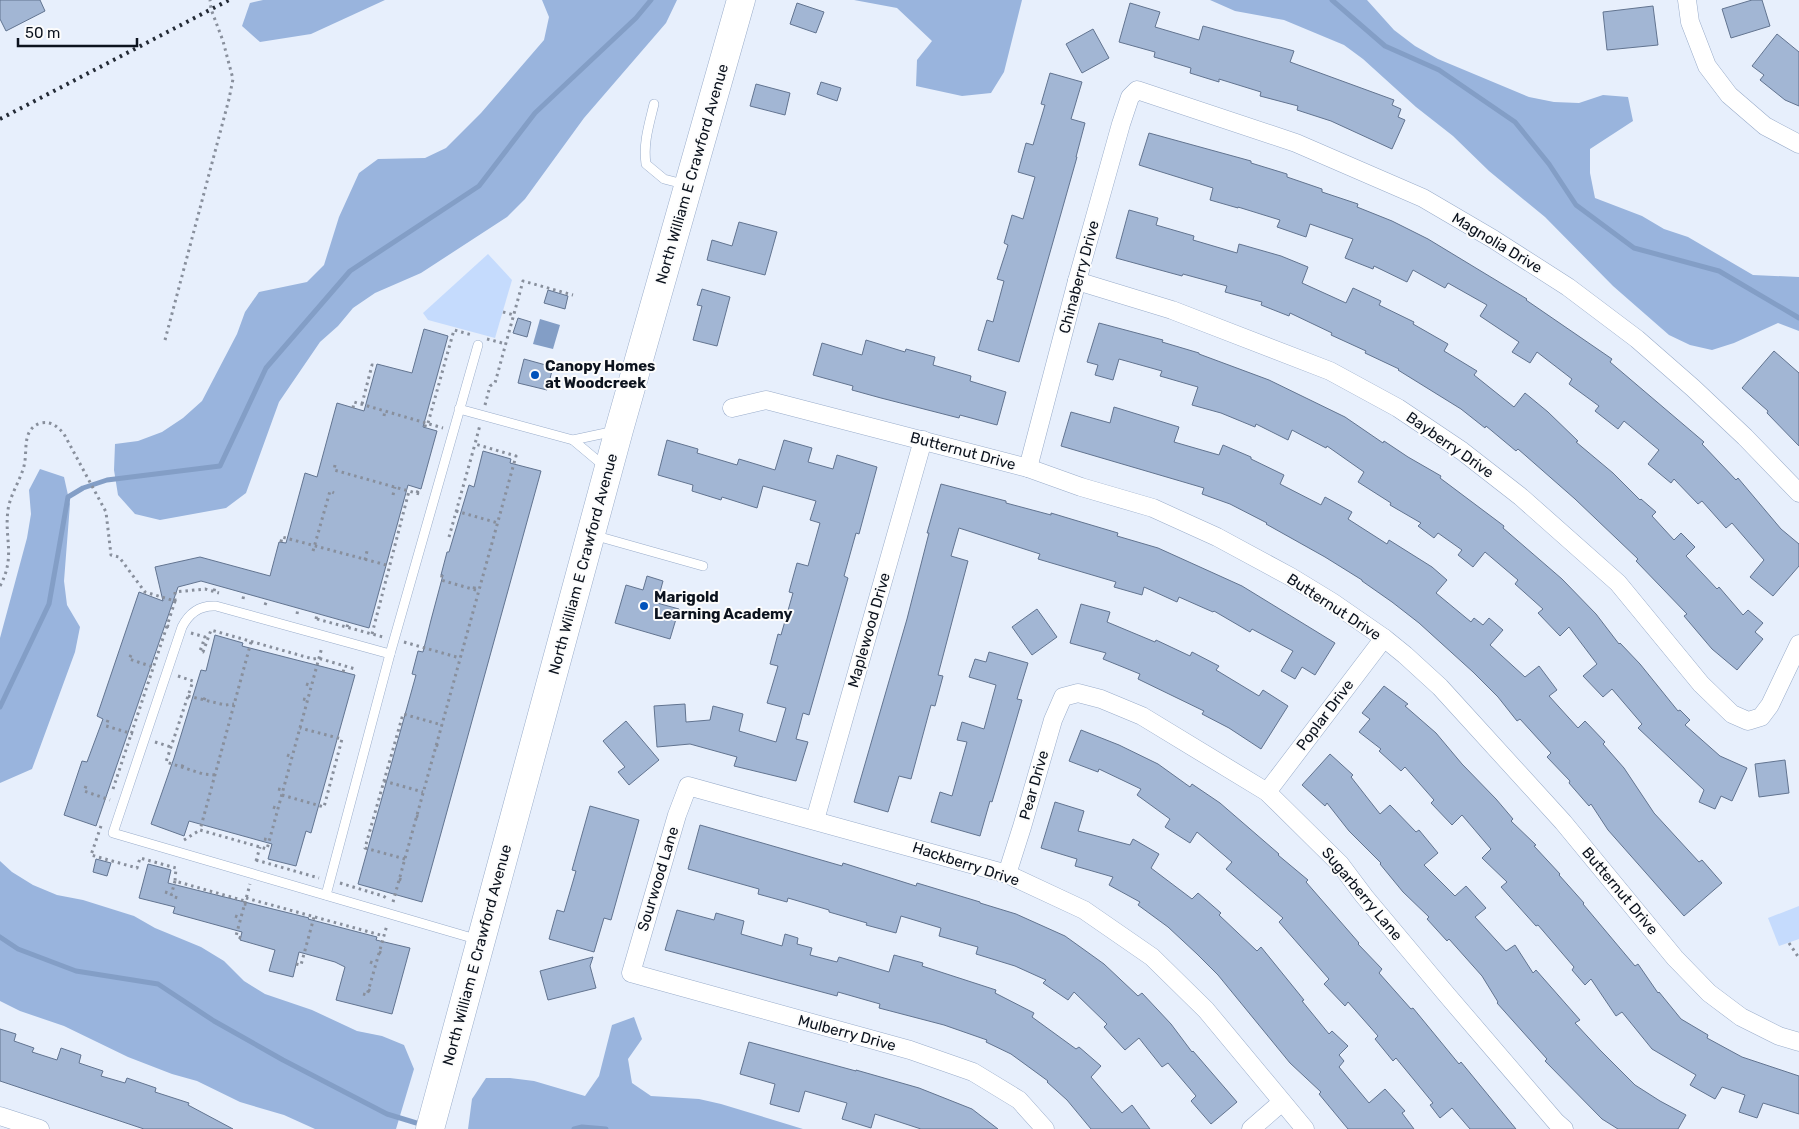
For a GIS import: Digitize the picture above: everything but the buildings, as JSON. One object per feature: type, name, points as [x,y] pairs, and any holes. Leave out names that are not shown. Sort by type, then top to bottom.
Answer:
[{"type":"main road","name":"North William E Crawford Avenue","points":[[432,1122],[619,430],[741,0]]},
{"type":"street","points":[[1687,0],[1690,22],[1707,66],[1729,95],[1765,126],[1799,144]]},
{"type":"street","name":"Chinaberry Drive","points":[[1028,468],[1077,281],[1122,124],[1130,97],[1137,90]]},
{"type":"street","name":"Magnolia Drive","points":[[1137,90],[1296,143],[1423,198],[1493,239],[1568,286],[1637,339],[1745,437],[1799,493]]},
{"type":"street","name":"Bayberry Drive","points":[[1077,281],[1172,310],[1330,371],[1398,408],[1462,451],[1521,497],[1618,583],[1701,684],[1732,714],[1748,721],[1762,717],[1770,705],[1799,644]]},
{"type":"street","name":"Butternut Drive","points":[[732,408],[766,400],[1028,468],[1081,487],[1152,508],[1217,537],[1291,577],[1332,602],[1384,638],[1440,687],[1562,822],[1675,958],[1709,992],[1740,1017],[1779,1036],[1799,1042]]},
{"type":"street","name":"Maplewood Drive","points":[[815,820],[923,440]]},
{"type":"street","name":"Poplar Drive","points":[[1267,792],[1384,638]]},
{"type":"street","name":"Sugarberry Lane","points":[[1063,697],[1078,693],[1101,699],[1142,716],[1267,792],[1340,864],[1364,896],[1447,995],[1564,1129]]},
{"type":"street","name":"Pear Drive","points":[[1007,874],[1053,720],[1063,697]]},
{"type":"street","name":"Hackberry Drive","points":[[688,786],[1007,874],[1084,910],[1152,957],[1206,1010],[1305,1129]]},
{"type":"street","name":"Sourwood Lane","points":[[631,973],[677,815],[688,786]]},
{"type":"street","name":"Mulberry Drive","points":[[631,973],[910,1050],[973,1072],[1019,1100],[1045,1129]]},
{"type":"street","points":[[1251,1129],[1282,1102]]},
{"type":"street","points":[[0,1116],[40,1129]]},
{"type":"lane","points":[[654,104],[644,150],[646,164],[664,179],[689,186]]},
{"type":"lane","points":[[326,895],[390,654],[478,345]]},
{"type":"lane","points":[[459,409],[573,440],[608,470]]},
{"type":"lane","points":[[573,440],[619,430]]},
{"type":"lane","points":[[591,534],[703,566]]},
{"type":"lane","points":[[390,654],[216,606],[203,607],[190,614],[182,627],[113,834],[481,940]]},
{"type":"path","points":[[165,340],[233,79],[223,41],[211,9],[210,0]]},
{"type":"path","points":[[449,537],[490,386],[495,384],[523,281],[574,295]]},
{"type":"path","points":[[503,312],[514,315]]},
{"type":"path","points":[[424,427],[427,422],[449,339],[454,330],[506,344]]},
{"type":"path","points":[[362,404],[366,398],[372,365],[376,366]]},
{"type":"path","points":[[353,408],[354,402],[444,427],[441,435]]},
{"type":"path","points":[[384,416],[385,411]]},
{"type":"path","points":[[0,586],[4,578],[9,556],[8,509],[23,468],[28,432],[37,425],[44,423],[56,426],[64,434],[98,497]]},
{"type":"path","points":[[363,994],[367,995],[376,964],[430,766],[456,683],[467,633],[479,601],[482,579],[493,549],[498,523],[516,467],[516,456],[499,453],[474,444]]},
{"type":"path","points":[[335,465],[334,470],[386,482],[395,487],[424,495],[427,486]]},
{"type":"path","points":[[393,495],[395,487]]},
{"type":"path","points":[[417,493],[419,488]]},
{"type":"path","points":[[372,634],[409,491]]},
{"type":"path","points":[[324,493],[334,492]]},
{"type":"path","points":[[314,551],[329,494]]},
{"type":"path","points":[[456,511],[472,514],[482,520],[498,523]]},
{"type":"path","points":[[316,524],[322,524]]},
{"type":"path","points":[[281,542],[282,538],[374,564],[390,566]]},
{"type":"path","points":[[365,560],[367,551]]},
{"type":"path","points":[[442,575],[441,580],[463,588],[479,590]]},
{"type":"path","points":[[482,579],[487,581]]},
{"type":"path","points":[[474,589],[475,584]]},
{"type":"path","points":[[214,591],[216,585]]},
{"type":"path","points":[[174,588],[175,592]]},
{"type":"path","points":[[243,599],[244,594]]},
{"type":"path","points":[[265,605],[266,600]]},
{"type":"path","points":[[297,614],[298,609]]},
{"type":"path","points":[[316,619],[317,614]]},
{"type":"path","points":[[200,830],[268,849],[329,623]]},
{"type":"path","points":[[347,628],[348,623]]},
{"type":"path","points":[[113,790],[167,626]]},
{"type":"path","points":[[467,633],[472,634]]},
{"type":"path","points":[[177,838],[185,840],[200,830],[229,733],[234,714],[234,704],[243,682],[251,642]]},
{"type":"path","points":[[246,660],[250,662]]},
{"type":"path","points":[[343,672],[345,666]]},
{"type":"path","points":[[306,684],[312,686]]},
{"type":"path","points":[[204,700],[206,695]]},
{"type":"path","points":[[188,696],[214,704],[234,704]]},
{"type":"path","points":[[303,699],[308,700]]},
{"type":"path","points":[[414,717],[416,713]]},
{"type":"path","points":[[405,859],[380,850],[365,848],[403,714],[427,723],[442,725]]},
{"type":"path","points":[[314,732],[316,727]]},
{"type":"path","points":[[278,789],[283,793],[298,797],[307,804],[324,807],[342,739],[314,732],[294,730]]},
{"type":"path","points":[[436,745],[441,746]]},
{"type":"path","points":[[171,747],[166,762],[192,772],[215,775]]},
{"type":"path","points":[[287,755],[292,757]]},
{"type":"path","points":[[182,767],[184,762]]},
{"type":"path","points":[[430,766],[435,768]]},
{"type":"path","points":[[384,781],[399,783],[408,790],[423,792]]},
{"type":"path","points":[[86,786],[84,791],[110,800],[106,809]]},
{"type":"path","points":[[422,799],[426,800]]},
{"type":"path","points":[[273,807],[278,809]]},
{"type":"path","points":[[416,816],[421,818]]},
{"type":"path","points":[[103,818],[91,855],[137,868],[140,858],[176,868],[172,894]]},
{"type":"path","points":[[202,822],[207,824]]},
{"type":"path","points":[[264,839],[270,840]]},
{"type":"path","points":[[241,938],[236,936],[260,847]]},
{"type":"path","points":[[408,848],[412,849]]},
{"type":"path","points":[[280,867],[281,862]]},
{"type":"path","points":[[399,879],[405,881]]},
{"type":"path","points":[[175,881],[245,901],[384,936]]},
{"type":"path","points":[[165,892],[178,898]]},
{"type":"path","points":[[245,901],[249,905]]},
{"type":"path","points":[[235,916],[241,918]]},
{"type":"path","points":[[296,964],[301,965],[314,917]]},
{"type":"path","points":[[305,933],[315,934]]},
{"type":"path","points":[[1789,943],[1799,958]]},
{"type":"path","points":[[379,952],[384,954]]},
{"type":"path","points":[[370,962],[376,964]]},
{"type":"path","points":[[368,990],[374,992]]},
{"type":"shaded area","points":[[263,0],[385,0],[311,34],[260,42],[242,26],[250,3]]},
{"type":"shaded area","points":[[542,0],[677,0],[666,23],[584,118],[525,199],[507,217],[421,273],[375,293],[353,308],[338,326],[320,342],[279,402],[246,493],[226,508],[160,520],[135,514],[118,495],[114,470],[115,444],[138,441],[162,432],[183,418],[202,401],[237,334],[245,312],[259,292],[307,282],[324,265],[339,217],[359,173],[378,159],[425,158],[446,148],[481,113],[544,40],[549,17]]},
{"type":"shaded area","points":[[854,0],[1022,0],[1004,72],[991,93],[962,96],[916,86],[917,60],[932,41],[897,8]]},
{"type":"shaded area","points":[[1210,0],[1367,0],[1394,30],[1415,46],[1438,59],[1529,97],[1554,102],[1579,103],[1603,95],[1628,97],[1633,121],[1590,149],[1590,173],[1595,198],[1642,216],[1664,229],[1688,237],[1753,275],[1799,277],[1799,331],[1778,323],[1734,343],[1712,350],[1690,345],[1669,335],[1613,286],[1545,217],[1489,171],[1453,136],[1344,45],[1284,20],[1235,11]]},
{"type":"shaded area","points":[[488,254],[512,280],[495,338],[428,320],[423,313]]},
{"type":"shaded area","points":[[540,319],[560,325],[553,349],[533,344]]},
{"type":"shaded area","points":[[40,469],[64,477],[70,504],[64,581],[67,605],[80,627],[75,652],[32,769],[0,783],[0,638],[27,538],[31,514],[29,490]]},
{"type":"shaded area","points":[[0,861],[12,872],[33,885],[57,895],[83,900],[134,916],[155,928],[201,947],[224,961],[244,981],[265,994],[312,1010],[357,1031],[382,1036],[404,1045],[414,1069],[396,1129],[315,1129],[284,1115],[240,1102],[197,1081],[172,1074],[128,1057],[64,1026],[20,1011],[0,1001]]},
{"type":"shaded area","points":[[1799,906],[1799,939],[1779,946],[1768,918]]},
{"type":"shaded area","points":[[634,1017],[642,1039],[628,1059],[632,1083],[651,1096],[699,1099],[803,1129],[468,1129],[472,1099],[486,1078],[534,1081],[585,1096],[599,1076],[612,1025]]},
{"type":"waterway","points":[[0,707],[49,604],[68,497],[83,488],[107,480],[220,466],[266,368],[350,271],[479,186],[535,113],[636,18],[651,0]]},
{"type":"waterway","points":[[1332,0],[1385,46],[1439,70],[1515,122],[1549,164],[1576,205],[1634,248],[1719,271],[1799,318]]},
{"type":"waterway","points":[[0,937],[18,949],[76,971],[158,984],[214,1021],[283,1060],[387,1114],[423,1125]]},
{"type":"waterway","points":[[574,1129],[582,1127],[606,1129]]},
{"type":"railway","points":[[0,119],[229,0]]},
{"type":"place","name":"Canopy Homes at Woodcreek","points":[[535,375]]},
{"type":"place","name":"Marigold Learning Academy","points":[[644,606]]}]
